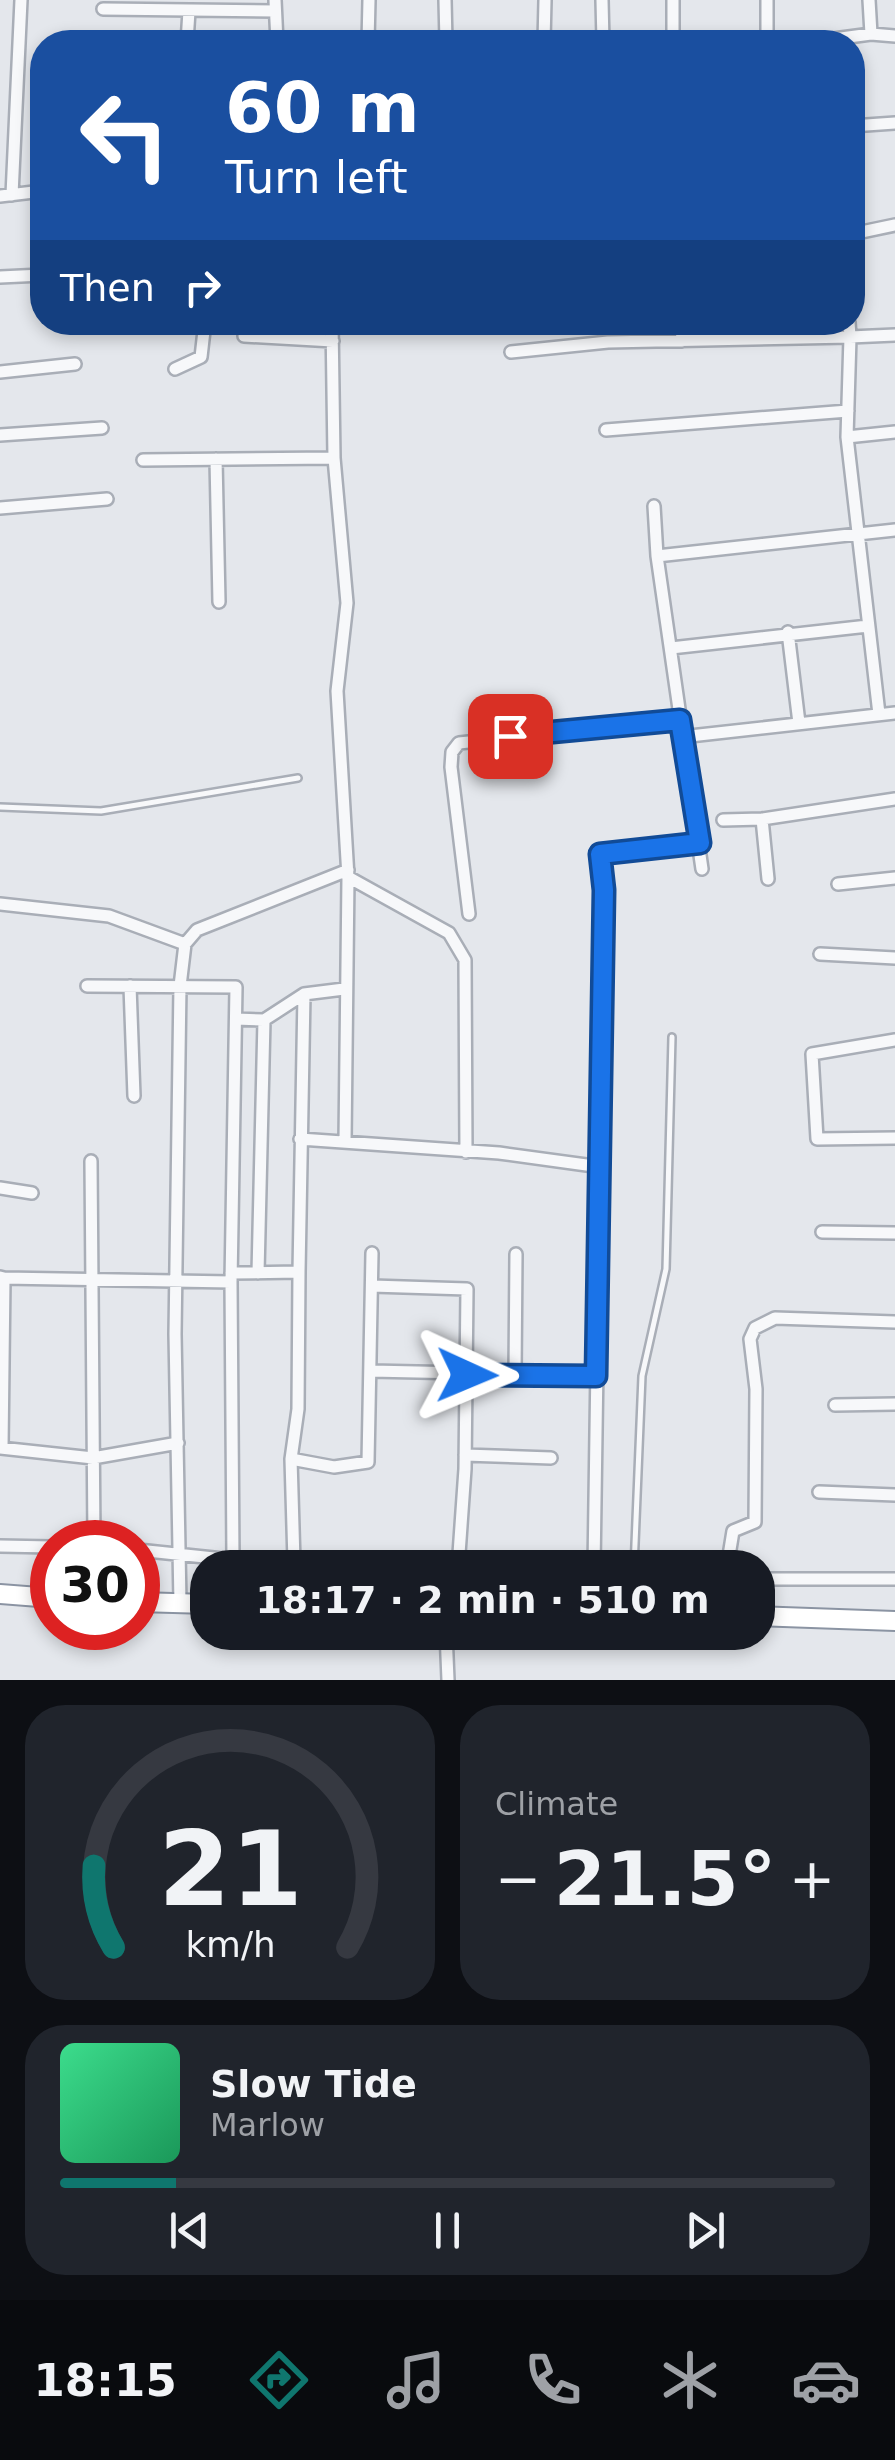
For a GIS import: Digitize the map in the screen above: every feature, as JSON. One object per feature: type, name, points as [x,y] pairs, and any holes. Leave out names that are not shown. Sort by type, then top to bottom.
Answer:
[{"type":"highway","points":[[0,1594],[30,1596]]},
{"type":"highway","points":[[160,1598],[179,1595],[190,1598]]},
{"type":"highway","points":[[775,1617],[895,1621]]},
{"type":"street","points":[[6,195],[21,0]]},
{"type":"street","points":[[368,0],[368,30]]},
{"type":"street","points":[[445,0],[446,30]]},
{"type":"street","points":[[544,30],[545,0]]},
{"type":"street","points":[[602,0],[603,30]]},
{"type":"street","points":[[673,0],[673,30]]},
{"type":"street","points":[[767,0],[768,30]]},
{"type":"street","points":[[869,0],[871,34]]},
{"type":"street","points":[[103,10],[275,6]]},
{"type":"street","points":[[187,30],[188,11]]},
{"type":"street","points":[[865,35],[895,36]]},
{"type":"street","points":[[865,125],[895,123]]},
{"type":"street","points":[[865,231],[895,225]]},
{"type":"street","points":[[0,278],[30,275]]},
{"type":"street","points":[[175,369],[201,357],[203,335]]},
{"type":"street","points":[[332,335],[334,458],[347,603],[336,692],[348,873],[345,1142]]},
{"type":"street","points":[[682,335],[682,340]]},
{"type":"street","points":[[511,352],[682,340],[895,335]]},
{"type":"street","points":[[244,336],[332,341]]},
{"type":"street","points":[[850,337],[847,437],[861,532],[879,714]]},
{"type":"street","points":[[0,372],[75,364]]},
{"type":"street","points":[[606,430],[848,411]]},
{"type":"street","points":[[0,435],[102,428]]},
{"type":"street","points":[[847,437],[895,432]]},
{"type":"street","points":[[142,460],[334,458]]},
{"type":"street","points":[[216,459],[219,602]]},
{"type":"street","points":[[0,508],[107,499]]},
{"type":"street","points":[[654,506],[681,737],[702,869]]},
{"type":"street","points":[[658,556],[895,530]]},
{"type":"street","points":[[671,648],[868,626]]},
{"type":"street","points":[[788,632],[799,724]]},
{"type":"street","points":[[681,737],[895,714]]},
{"type":"street","points":[[469,914],[451,767],[452,752],[459,743],[680,720]]},
{"type":"street","points":[[723,820],[762,819],[895,800]]},
{"type":"street","points":[[762,819],[768,879]]},
{"type":"street","points":[[594,1550],[601,1167],[600,854],[700,843]]},
{"type":"street","points":[[179,1595],[180,986],[186,944],[197,930],[348,873]]},
{"type":"street","points":[[348,873],[449,933],[460,946],[466,986],[466,1152]]},
{"type":"street","points":[[838,884],[895,878]]},
{"type":"street","points":[[0,904],[109,916],[186,944]]},
{"type":"street","points":[[820,954],[895,958]]},
{"type":"street","points":[[87,986],[236,986],[231,1277],[233,1550]]},
{"type":"street","points":[[130,986],[134,1096]]},
{"type":"street","points":[[236,1020],[264,1020],[304,994],[344,989]]},
{"type":"street","points":[[294,1550],[290,1459],[298,1409],[304,994]]},
{"type":"street","points":[[258,1272],[264,1020]]},
{"type":"street","points":[[895,1040],[812,1054],[817,1139],[895,1138]]},
{"type":"street","points":[[300,1140],[601,1167]]},
{"type":"street","points":[[91,1160],[94,1520]]},
{"type":"street","points":[[0,1188],[32,1193]]},
{"type":"street","points":[[822,1232],[895,1233]]},
{"type":"street","points":[[290,1459],[334,1467],[368,1462],[372,1253]]},
{"type":"street","points":[[515,1375],[516,1254]]},
{"type":"street","points":[[178,1443],[93,1458],[1,1448],[2,1278],[177,1281],[258,1272],[299,1272]]},
{"type":"street","points":[[372,1286],[466,1289],[465,1455],[459,1550]]},
{"type":"street","points":[[730,1550],[733,1531],[755,1522],[756,1389],[750,1339],[755,1328],[775,1318],[895,1322]]},
{"type":"street","points":[[371,1371],[596,1376]]},
{"type":"street","points":[[835,1405],[895,1404]]},
{"type":"street","points":[[465,1455],[551,1458]]},
{"type":"street","points":[[820,1492],[895,1495]]},
{"type":"street","points":[[0,1546],[30,1547]]},
{"type":"street","points":[[160,1554],[190,1558]]},
{"type":"street","points":[[775,1579],[895,1579]]},
{"type":"street","points":[[447,1650],[448,1680]]},
{"type":"lane","points":[[0,806],[101,811],[298,778]]},
{"type":"lane","points":[[635,1550],[642,1376],[666,1268],[672,1037]]},
{"type":"route","points":[[467,1375],[596,1376],[604,890],[600,854],[700,843],[680,720],[510,736]]}]
